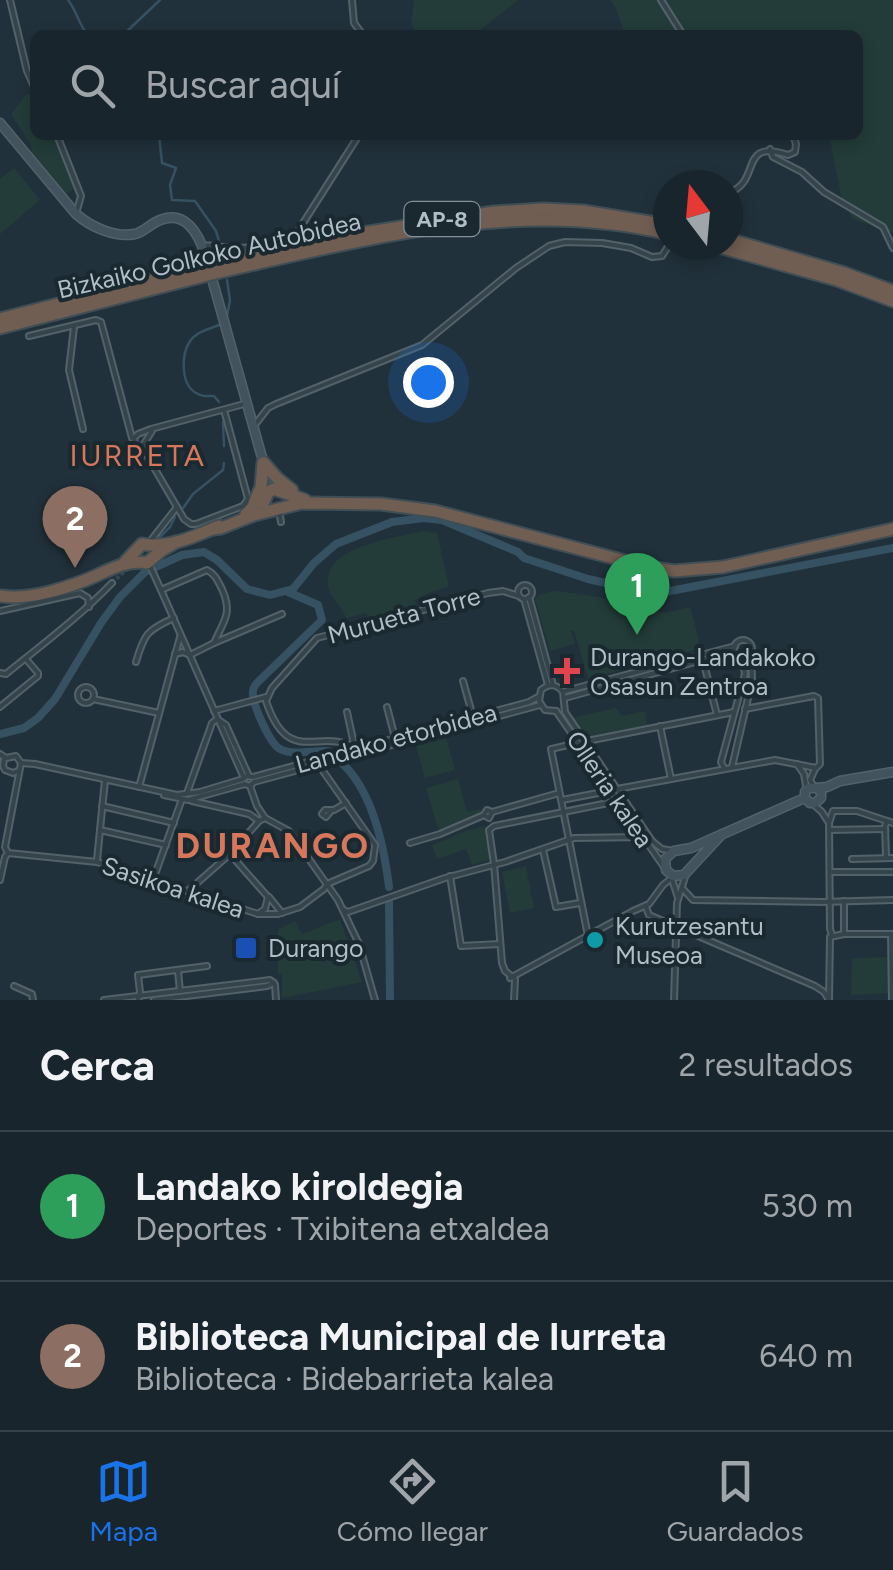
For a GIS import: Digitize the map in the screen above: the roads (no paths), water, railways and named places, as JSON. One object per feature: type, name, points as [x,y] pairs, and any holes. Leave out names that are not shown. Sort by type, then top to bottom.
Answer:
[{"type":"highway","name":"Bizkaiko Golkoko Autobidea","points":[[220,268],[362,233],[494,212],[583,211],[653,223]]},
{"type":"highway","name":"Bizkaiko Golkoko Autobidea","points":[[205,256],[220,268],[496,221],[606,222],[653,237]]},
{"type":"highway","points":[[743,243],[893,291]]},
{"type":"highway","points":[[743,254],[893,300]]},
{"type":"highway","name":"Bizkaiko Golkoko Autobidea","points":[[0,319],[205,256]]},
{"type":"highway","name":"Bizkaiko Golkoko Autobidea","points":[[0,328],[205,256]]},
{"type":"highway","points":[[263,460],[292,490],[334,502]]},
{"type":"highway","points":[[213,529],[246,512],[254,502],[263,460]]},
{"type":"highway","points":[[4,598],[74,585],[147,556],[251,512],[271,490],[302,500],[434,511],[648,568],[674,571],[723,568],[893,532]]},
{"type":"highway","points":[[279,513],[286,500],[282,492]]},
{"type":"highway","points":[[265,496],[266,506],[279,513]]},
{"type":"highway","points":[[213,529],[254,515],[279,513],[302,503],[334,502]]},
{"type":"street","points":[[10,0],[30,78]]},
{"type":"street","points":[[352,0],[354,23],[359,30]]},
{"type":"street","points":[[661,0],[680,30]]},
{"type":"street","points":[[0,122],[76,214],[96,227],[134,234],[170,219],[185,222],[196,232],[254,428]]},
{"type":"street","points":[[59,140],[81,196],[76,214]]},
{"type":"street","points":[[205,256],[222,247],[260,246],[298,230],[357,140]]},
{"type":"street","points":[[743,184],[754,158],[770,150],[792,154],[796,150],[794,140]]},
{"type":"street","points":[[770,150],[824,192],[883,227],[893,248]]},
{"type":"street","points":[[254,428],[268,408],[428,341],[516,268],[549,246],[565,242],[602,243],[653,257]]},
{"type":"street","points":[[29,336],[96,320],[102,322],[129,430],[147,439]]},
{"type":"street","points":[[74,326],[69,370],[83,428]]},
{"type":"street","points":[[237,370],[263,460],[282,492]]},
{"type":"street","points":[[242,383],[244,404],[254,428]]},
{"type":"street","points":[[138,436],[244,404]]},
{"type":"street","points":[[138,436],[137,446],[142,446],[186,522],[196,524],[247,502],[224,410]]},
{"type":"street","points":[[142,446],[156,428]]},
{"type":"street","points":[[263,460],[265,496]]},
{"type":"street","points":[[177,506],[147,556],[217,720],[226,725],[262,819]]},
{"type":"street","points":[[161,590],[202,571],[215,574],[228,606],[214,644]]},
{"type":"street","points":[[0,673],[6,674],[84,612],[112,583]]},
{"type":"street","name":"Murueta Torre","points":[[264,697],[317,638],[503,591],[524,597],[550,686]]},
{"type":"street","points":[[0,611],[80,593],[88,598],[89,606]]},
{"type":"street","points":[[176,654],[190,655],[282,614]]},
{"type":"street","points":[[136,662],[145,635],[174,618]]},
{"type":"street","points":[[139,788],[180,632]]},
{"type":"street","points":[[564,695],[744,641],[750,644],[752,681],[732,767]]},
{"type":"street","points":[[734,646],[736,654]]},
{"type":"street","points":[[742,658],[751,652]]},
{"type":"street","points":[[564,695],[563,705],[556,711],[545,710],[538,698],[541,690],[550,686],[564,695],[736,654],[742,658],[746,674],[721,762],[724,769]]},
{"type":"street","points":[[0,707],[38,676],[26,658]]},
{"type":"street","points":[[705,668],[717,715]]},
{"type":"street","points":[[462,681],[472,718]]},
{"type":"street","points":[[214,711],[264,697],[272,716],[291,740],[346,744],[355,750]]},
{"type":"street","name":"Landako etorbidea","points":[[185,798],[538,698]]},
{"type":"street","points":[[745,710],[818,698],[820,764],[810,780],[830,827]]},
{"type":"street","points":[[94,700],[159,713]]},
{"type":"street","name":"Landako etorbidea","points":[[248,780],[540,704]]},
{"type":"street","name":"Olleria kalea","points":[[563,705],[606,784],[669,873],[678,898]]},
{"type":"street","points":[[387,707],[396,738]]},
{"type":"street","name":"Olleria kalea","points":[[556,711],[585,742],[652,840],[662,849],[677,851]]},
{"type":"street","points":[[346,712],[355,750]]},
{"type":"street","points":[[585,742],[734,712]]},
{"type":"street","points":[[154,880],[212,724],[217,720]]},
{"type":"street","points":[[660,726],[671,779]]},
{"type":"street","points":[[579,738],[551,749],[564,813],[565,842],[588,936]]},
{"type":"street","points":[[346,757],[355,750]]},
{"type":"street","points":[[18,771],[10,773],[2,766],[3,756],[16,756],[21,763]]},
{"type":"street","points":[[331,811],[346,803],[321,764],[333,756]]},
{"type":"street","points":[[617,789],[776,760],[816,768]]},
{"type":"street","points":[[0,880],[21,763]]},
{"type":"street","points":[[21,763],[248,814],[288,831],[344,910],[360,944],[375,1000]]},
{"type":"street","points":[[796,764],[823,805],[833,811],[857,811],[890,822],[885,830],[889,858],[852,858]]},
{"type":"street","points":[[646,909],[669,873],[667,856],[840,781],[893,772]]},
{"type":"street","points":[[97,862],[105,780]]},
{"type":"street","points":[[562,800],[603,792],[606,784]]},
{"type":"street","points":[[410,843],[484,815],[489,818],[492,812],[560,794]]},
{"type":"street","points":[[514,1000],[512,977],[503,966],[489,830],[618,801]]},
{"type":"street","name":"Sasikoa kalea","points":[[4,852],[97,862],[258,914],[282,913],[308,902],[328,884],[369,866],[375,844],[346,803]]},
{"type":"street","points":[[102,806],[174,823]]},
{"type":"street","points":[[248,814],[257,812],[257,806]]},
{"type":"street","points":[[829,1000],[833,811]]},
{"type":"street","points":[[185,891],[230,854],[262,819]]},
{"type":"street","points":[[628,838],[634,825]]},
{"type":"street","points":[[830,827],[885,830]]},
{"type":"street","points":[[100,830],[166,845]]},
{"type":"street","points":[[566,834],[574,838]]},
{"type":"street","points":[[669,873],[680,876],[688,871],[722,834]]},
{"type":"street","points":[[344,910],[348,912],[574,838],[652,840]]},
{"type":"street","points":[[543,850],[556,907],[580,904]]},
{"type":"street","points":[[674,1000],[678,898],[688,871],[688,856],[677,851]]},
{"type":"street","points":[[230,854],[282,913]]},
{"type":"street","points":[[831,872],[893,872]]},
{"type":"street","points":[[663,885],[669,873]]},
{"type":"street","points":[[450,876],[460,946],[500,944]]},
{"type":"street","points":[[194,887],[197,895]]},
{"type":"street","points":[[682,888],[693,900],[893,900]]},
{"type":"street","points":[[258,914],[265,909],[268,897]]},
{"type":"street","points":[[844,901],[844,934]]},
{"type":"street","points":[[512,977],[636,910],[646,909],[675,926],[815,986],[829,1000]]},
{"type":"street","points":[[832,935],[892,934],[892,1000]]},
{"type":"street","points":[[138,998],[138,975],[206,966]]},
{"type":"street","points":[[178,970],[180,991]]},
{"type":"street","points":[[104,1000],[266,980],[274,983]]},
{"type":"street","points":[[154,1000],[274,983]]},
{"type":"street","points":[[274,983],[276,1000]]},
{"type":"street","points":[[14,986],[34,996]]},
{"type":"waterway","points":[[68,0],[84,30]]},
{"type":"waterway","points":[[128,30],[160,0]]},
{"type":"waterway","points":[[160,140],[162,163],[176,168],[170,185],[172,200],[195,201],[219,241]]},
{"type":"waterway","points":[[227,280],[227,316]]},
{"type":"waterway","points":[[219,325],[193,338],[184,362],[185,377],[192,390],[202,396],[214,396],[219,402]]},
{"type":"waterway","points":[[223,422],[224,446]]},
{"type":"waterway","points":[[183,508],[193,494],[223,470],[224,463]]},
{"type":"waterway","points":[[160,537],[175,517]]},
{"type":"waterway","points":[[0,734],[24,728],[38,718],[55,699],[120,597],[145,572],[182,555],[204,552],[247,589],[270,595],[293,589],[336,544],[392,522],[424,518],[442,520],[524,558],[588,579],[665,592],[893,548]]},
{"type":"waterway","points":[[288,592],[318,605],[322,620],[256,684],[255,704],[280,749],[328,751]]},
{"type":"waterway","points":[[342,763],[369,804],[389,887]]},
{"type":"waterway","points":[[389,900],[390,1000]]},
{"type":"tunnel","points":[[112,583],[127,569]]},
{"type":"place","name":"Biblioteca Municipal de Iurreta","points":[[75,568]]},
{"type":"place","name":"Landako kiroldegia","points":[[637,635]]},
{"type":"place","name":"Durango-Landakoko Osasun Zentroa","points":[[567,671]]},
{"type":"place","name":"Kurutzesantu Museoa","points":[[595,940]]},
{"type":"place","name":"Durango","points":[[246,948]]},
{"type":"district","name":"IURRETA","points":[[138,456]]},
{"type":"district","name":"DURANGO","points":[[273,846]]}]
